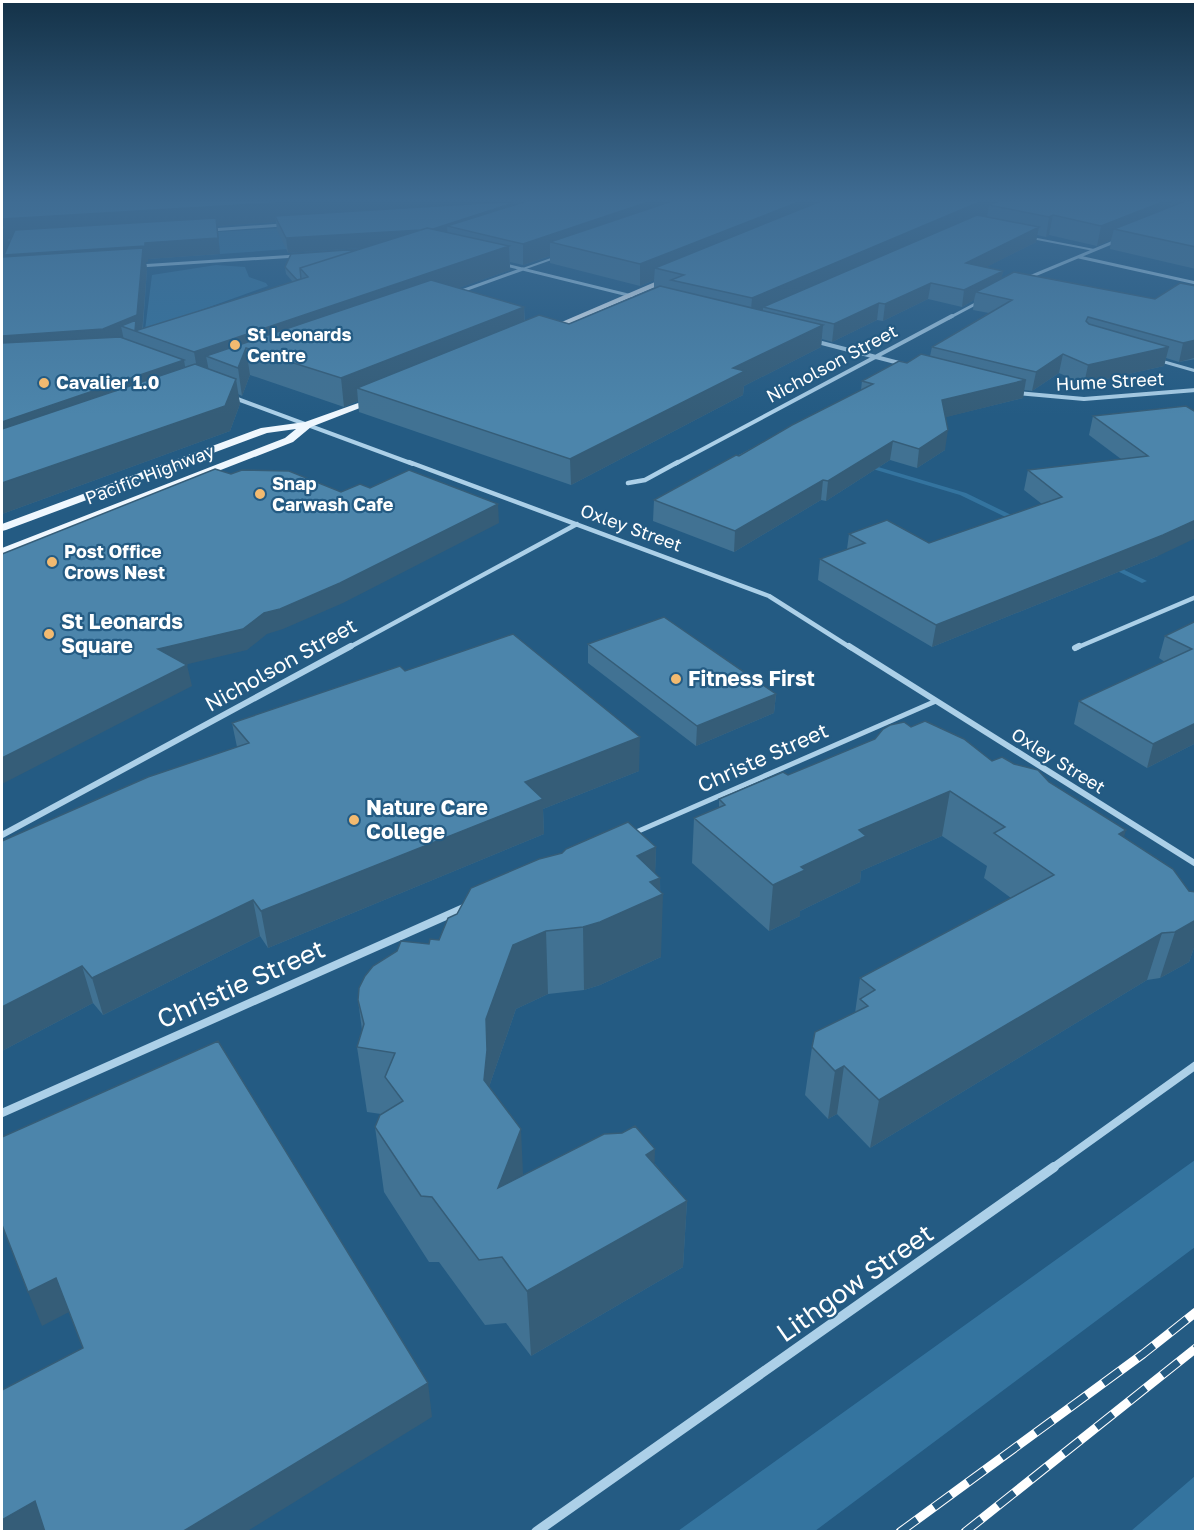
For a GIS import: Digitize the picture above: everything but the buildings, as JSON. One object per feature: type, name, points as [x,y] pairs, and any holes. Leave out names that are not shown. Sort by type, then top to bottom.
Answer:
[{"type":"main road","points":[[537,334],[635,297],[684,273]]},
{"type":"main road","name":"Pacific Highway","points":[[2,528],[265,430],[307,425],[391,394]]},
{"type":"main road","name":"Pacific Highway","points":[[2,552],[289,440],[307,425]]},
{"type":"street","points":[[450,295],[513,273]]},
{"type":"street","points":[[537,273],[635,297]]},
{"type":"street","points":[[1024,279],[1039,273]]},
{"type":"street","points":[[1150,273],[1196,283]]},
{"type":"street","name":"Nicholson Street","points":[[628,483],[645,480],[983,300]]},
{"type":"street","points":[[806,339],[913,366]]},
{"type":"street","name":"Hume Street","points":[[1014,392],[1055,400],[1078,401],[1196,390]]},
{"type":"street","name":"Oxley Street","points":[[230,396],[769,596],[1196,864]]},
{"type":"street","name":"Nicholson Street","points":[[2,835],[577,524]]},
{"type":"street","points":[[1075,648],[1196,597]]},
{"type":"street","name":"Christe Street","points":[[627,836],[936,701]]},
{"type":"street","name":"Christie Street","points":[[2,1113],[476,902]]},
{"type":"street","name":"Lithgow Street","points":[[536,1532],[912,1269],[1196,1065]]},
{"type":"lane","points":[[1152,358],[1196,371]]},
{"type":"shaded area","points":[[168,273],[247,273],[249,277],[266,283],[268,286],[145,330],[152,275]]},
{"type":"shaded area","points":[[777,437],[966,493],[1147,581],[1142,583],[960,495],[772,439]]},
{"type":"shaded area","points":[[1195,1160],[1195,1247],[815,1531],[678,1531]]},
{"type":"shaded area","points":[[1195,1476],[1195,1531],[1131,1531]]},
{"type":"railway","points":[[900,1532],[1143,1354],[1196,1312]]},
{"type":"railway","points":[[965,1532],[1196,1348]]},
{"type":"place","name":"St Leonards Centre","points":[[235,345]]},
{"type":"place","name":"Cavalier 1.0","points":[[44,383]]},
{"type":"place","name":"Snap Carwash Cafe","points":[[260,494]]},
{"type":"place","name":"Post Office Crows Nest","points":[[52,562]]},
{"type":"place","name":"St Leonards Square","points":[[49,634]]},
{"type":"place","name":"Fitness First","points":[[676,679]]},
{"type":"place","name":"Nature Care College","points":[[354,820]]}]
